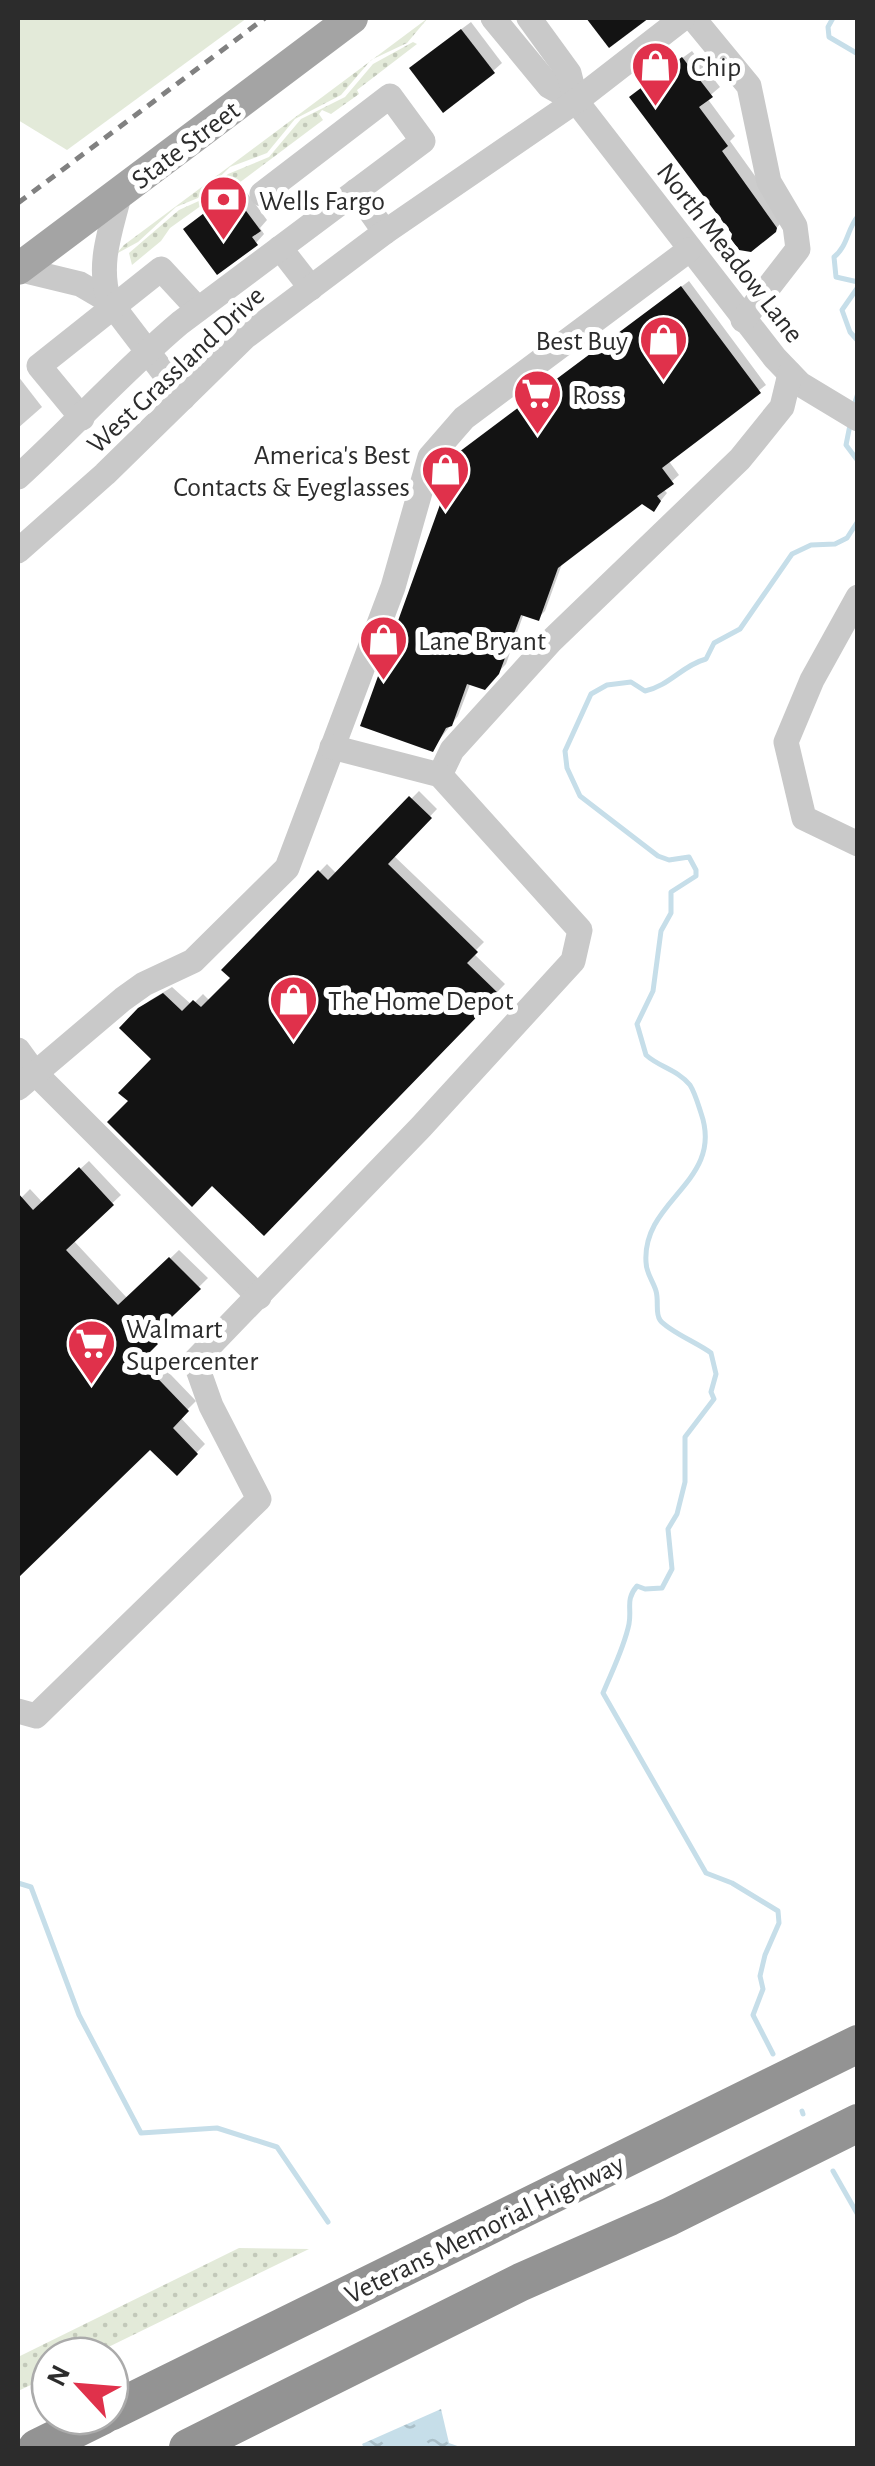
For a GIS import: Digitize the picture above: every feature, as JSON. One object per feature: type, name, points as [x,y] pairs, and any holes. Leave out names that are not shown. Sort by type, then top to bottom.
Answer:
[{"type":"highway","name":"Veterans Memorial Highway","points":[[130,2402],[858,2044]]},
{"type":"highway","points":[[188,2448],[504,2290],[669,2218],[858,2123]]},
{"type":"highway","points":[[37,2448],[61,2436]]},
{"type":"main road","name":"State Street","points":[[18,269],[352,18]]},
{"type":"street","name":"North Meadow Lane","points":[[493,18],[550,86],[576,101],[743,320],[795,379],[858,419]]},
{"type":"street","name":"North Meadow Lane","points":[[528,18],[569,73],[576,101]]},
{"type":"street","name":"West Grassland Drive","points":[[18,552],[105,474],[245,337],[385,232],[576,101],[682,18]]},
{"type":"street","points":[[693,18],[749,86],[769,182],[795,226],[797,238],[798,249],[743,320]]},
{"type":"street","points":[[18,477],[146,352],[423,141],[390,96],[262,194]]},
{"type":"street","points":[[120,192],[102,263],[102,279],[112,304],[183,398]]},
{"type":"street","points":[[356,192],[385,232]]},
{"type":"street","points":[[280,248],[311,288]]},
{"type":"street","points":[[26,1080],[144,984],[193,961],[287,868],[393,587],[430,457],[464,418],[689,250]]},
{"type":"street","points":[[18,269],[80,284],[112,304]]},
{"type":"street","points":[[82,418],[39,366],[112,304],[161,269],[198,309]]},
{"type":"street","points":[[440,775],[452,750],[550,642],[740,459],[782,406],[795,379]]},
{"type":"street","points":[[858,597],[812,680],[786,742],[804,818],[858,844]]},
{"type":"street","points":[[18,1710],[36,1716],[260,1499],[211,1406],[195,1361],[573,961],[580,930],[440,775],[332,746]]},
{"type":"street","points":[[18,1050],[26,1080],[258,1298]]},
{"type":"green space","points":[[18,18],[247,18],[67,150],[18,120]]},
{"type":"green space","points":[[428,18],[407,43],[373,59]]},
{"type":"green space","points":[[413,42],[417,44],[357,90],[359,94],[331,114],[322,110],[319,114],[323,120],[227,192],[223,190],[170,228],[161,241],[132,265],[129,253],[179,210],[201,200],[228,174],[269,157],[301,119],[345,97],[373,64]]},
{"type":"green space","points":[[370,62],[341,95],[295,119],[267,153],[230,167],[198,198],[176,207],[138,242],[116,254],[124,245]]},
{"type":"green space","points":[[239,2248],[309,2249],[130,2336],[61,2336]]},
{"type":"green space","points":[[30,2351],[30,2385],[18,2391],[18,2357]]},
{"type":"water","points":[[441,2409],[449,2443],[463,2448],[364,2448],[362,2444]]},
{"type":"building","points":[[586,18],[649,18],[609,48]]},
{"type":"building","points":[[461,29],[495,73],[443,113],[409,68]]},
{"type":"building","points":[[682,57],[713,97],[699,107],[728,146],[722,151],[777,228],[751,252],[739,250],[732,234],[629,97]]},
{"type":"building","name":"Wells Fargo","points":[[232,192],[261,231],[252,237],[258,245],[217,275],[183,229]]},
{"type":"building","points":[[681,286],[761,393],[662,468],[674,484],[657,496],[661,501],[654,512],[642,504],[558,568],[539,621],[521,615],[499,674],[485,690],[467,684],[452,726],[446,728],[433,752],[360,726],[459,452]]},
{"type":"building","name":"The Home Depot","points":[[409,796],[432,818],[388,864],[478,952],[467,963],[499,994],[264,1236],[212,1186],[192,1207],[107,1122],[128,1101],[118,1093],[151,1059],[119,1028],[138,1008],[163,993],[182,1011],[193,1000],[201,1007],[230,978],[221,970],[318,870],[328,880]]},
{"type":"building","name":"Walmart Supercenter","points":[[79,1167],[114,1205],[66,1250],[118,1305],[169,1257],[201,1289],[151,1337],[158,1344],[141,1361],[189,1411],[173,1428],[198,1454],[177,1476],[150,1450],[18,1578],[18,1193],[33,1210]]},
{"type":"waterway","points":[[833,18],[828,27],[829,37],[858,54]]},
{"type":"waterway","points":[[858,216],[834,257],[836,277],[858,282]]},
{"type":"waterway","points":[[858,287],[842,310],[858,341]]},
{"type":"waterway","points":[[853,409],[858,393]]},
{"type":"waterway","points":[[850,425],[846,445],[858,461]]},
{"type":"waterway","points":[[773,2054],[753,2015],[763,1989],[760,1976],[765,1955],[779,1923],[778,1911],[732,1883],[706,1873],[603,1693],[627,1633],[633,1591],[637,1586],[662,1588],[672,1569],[668,1529],[677,1514],[685,1482],[685,1437],[714,1399],[711,1392],[716,1374],[711,1353],[660,1320],[646,1262],[648,1240],[656,1222],[702,1157],[705,1137],[701,1113],[690,1085],[646,1055],[637,1024],[653,991],[661,931],[671,913],[671,892],[696,876],[696,870],[689,857],[669,860],[658,856],[580,796],[567,768],[565,751],[591,694],[607,685],[631,682],[645,691],[706,659],[714,643],[740,629],[792,554],[811,545],[835,544],[847,538],[858,521]]},
{"type":"waterway","points":[[18,1883],[31,1887],[79,2015],[141,2133],[217,2128],[277,2147],[328,2222]]},
{"type":"waterway","points":[[833,2171],[858,2215]]},
{"type":"railway","points":[[18,203],[265,18]]},
{"type":"place","name":"Chip","points":[[656,108]]},
{"type":"place","name":"Wells Fargo","points":[[224,242]]},
{"type":"place","name":"Best Buy","points":[[663,382]]},
{"type":"place","name":"Ross","points":[[537,436]]},
{"type":"place","name":"America's Best Contacts & Eyeglasses","points":[[445,512]]},
{"type":"place","name":"Lane Bryant","points":[[383,682]]},
{"type":"place","name":"The Home Depot","points":[[293,1042]]},
{"type":"place","name":"Walmart Supercenter","points":[[91,1386]]}]
